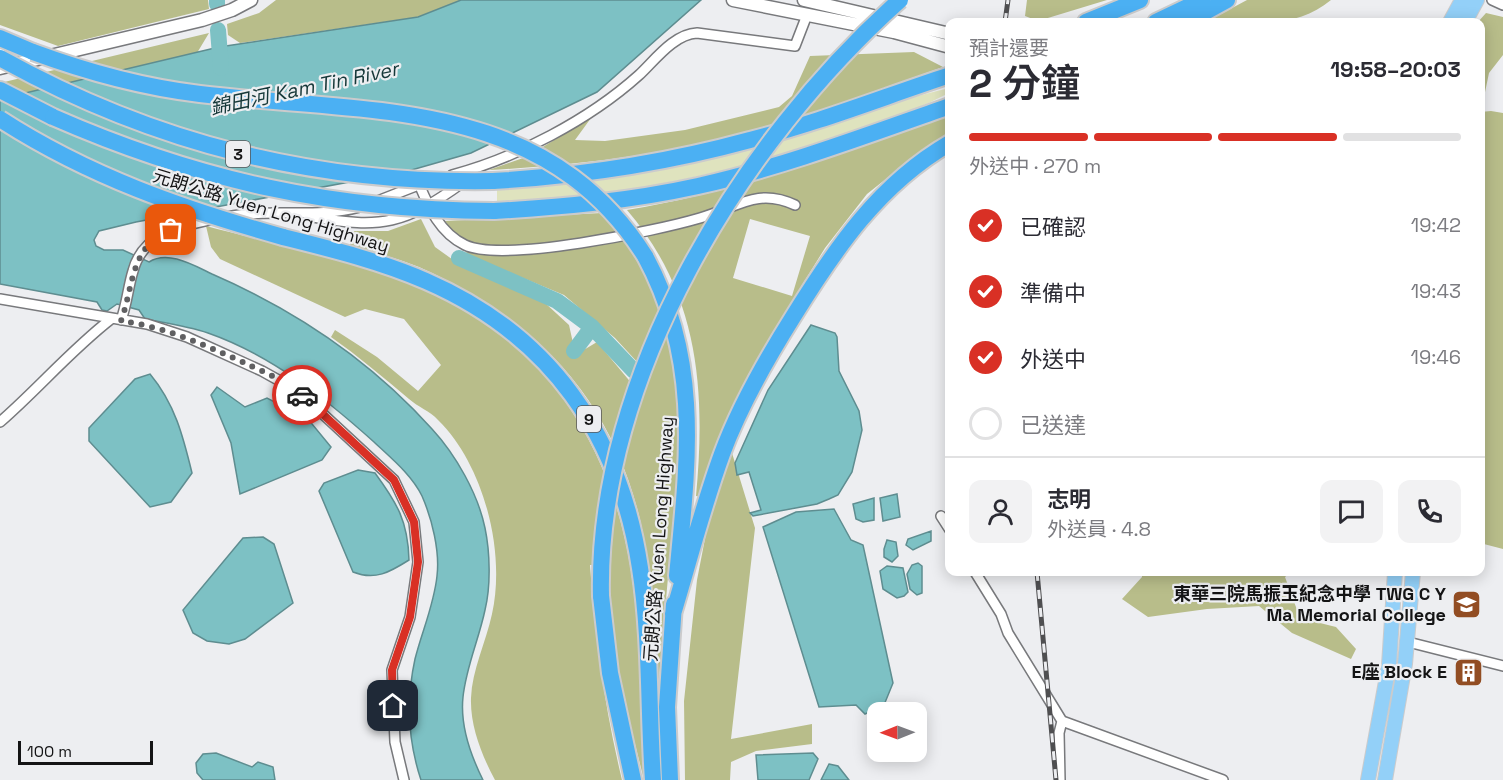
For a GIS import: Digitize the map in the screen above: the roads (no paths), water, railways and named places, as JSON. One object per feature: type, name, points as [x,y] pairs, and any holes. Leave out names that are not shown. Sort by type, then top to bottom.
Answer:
[{"type":"highway","points":[[633,780],[610,673],[601,596],[603,523],[620,439],[643,373],[690,272],[727,205],[773,135],[833,64],[900,0]]},
{"type":"highway","points":[[1096,18],[1140,0]]},
{"type":"highway","points":[[1164,18],[1202,0]]},
{"type":"highway","points":[[1194,18],[1227,0]]},
{"type":"highway","name":"元朗公路 Yuen Long Highway","points":[[0,38],[78,68],[151,86],[224,96],[360,107],[435,118],[479,129],[535,152],[571,175],[610,209],[645,256],[672,318],[686,386],[687,468],[667,707],[670,780]]},
{"type":"highway","name":"3","points":[[0,58],[107,111],[208,146],[263,160],[381,178],[494,181],[590,172],[675,158],[752,140],[945,77]]},
{"type":"highway","name":"3","points":[[0,90],[116,144],[185,167],[261,187],[386,207],[494,211],[588,204],[700,186],[945,108]]},
{"type":"highway","name":"元朗公路 Yuen Long Highway","points":[[0,119],[68,159],[144,193],[206,215],[402,272],[466,301],[526,343],[555,372],[582,408],[612,461],[622,488],[640,566],[648,641],[653,780]]},
{"type":"highway","points":[[673,614],[723,452],[746,398],[777,343],[831,256],[859,220],[890,186],[945,147]]},
{"type":"main road","points":[[0,69],[202,20],[251,0]]},
{"type":"main road","points":[[734,0],[894,32],[945,46]]},
{"type":"main road","points":[[808,0],[945,33]]},
{"type":"main road","points":[[1452,18],[1462,0]]},
{"type":"main road","points":[[1467,18],[1477,0]]},
{"type":"main road","points":[[1368,780],[1389,666],[1395,576]]},
{"type":"main road","points":[[1385,780],[1408,642],[1413,576]]},
{"type":"street","points":[[842,0],[850,11]]},
{"type":"street","points":[[1492,0],[1503,5]]},
{"type":"street","points":[[123,317],[134,267],[140,254],[153,239],[165,232],[188,224],[250,213],[317,213],[353,209],[419,184],[494,162],[523,150],[602,103],[636,78],[683,36],[698,33],[795,46],[807,15]]},
{"type":"street","points":[[285,212],[352,224],[375,224],[398,220],[428,206],[494,162]]},
{"type":"street","points":[[419,184],[438,222],[459,241],[473,248],[496,250],[579,243],[644,231],[698,219],[767,196],[781,198],[795,205]]},
{"type":"street","points":[[0,299],[111,319],[123,317],[187,337],[298,391],[394,480],[414,522],[418,562],[410,617],[392,670],[395,742],[404,780]]},
{"type":"street","points":[[0,422],[52,375],[84,340],[111,319]]},
{"type":"street","points":[[941,516],[945,522]]},
{"type":"street","points":[[977,576],[1000,614],[1008,633],[1062,722],[1222,780]]},
{"type":"street","points":[[1408,642],[1503,666]]},
{"type":"street","points":[[1060,780],[1059,733],[1062,722]]},
{"type":"water","name":"錦田河 Kam Tin River","points":[[461,0],[701,0],[597,92],[471,153],[408,171],[136,222],[99,231],[94,240],[96,246],[104,250],[123,250],[149,262],[172,258],[189,263],[243,288],[302,321],[384,381],[441,439],[457,463],[482,515],[488,548],[487,601],[463,697],[463,718],[467,740],[483,780],[421,780],[411,735],[410,690],[415,659],[433,597],[438,566],[432,525],[418,488],[374,442],[317,394],[254,353],[200,331],[145,319],[139,310],[117,304],[107,311],[102,310],[97,302],[0,284],[0,99],[219,47],[418,17]]},
{"type":"water","points":[[811,325],[835,333],[839,371],[859,411],[862,430],[852,472],[838,495],[829,499],[817,504],[753,516],[750,513],[761,510],[749,472],[737,475],[735,463],[768,390]]},
{"type":"water","points":[[150,374],[172,409],[192,473],[171,502],[150,507],[89,441],[89,428],[135,379]]},
{"type":"water","points":[[217,387],[245,407],[267,398],[308,419],[331,447],[322,460],[240,494],[231,443],[211,395]]},
{"type":"water","points":[[358,470],[375,473],[395,503],[404,523],[409,560],[382,574],[368,576],[353,572],[319,491],[324,483]]},
{"type":"water","points":[[897,494],[900,517],[883,521],[880,498]]},
{"type":"water","points":[[874,498],[874,520],[863,522],[856,519],[853,504]]},
{"type":"water","points":[[834,509],[851,540],[863,545],[893,683],[885,702],[867,702],[867,713],[865,714],[856,705],[819,707],[763,527],[796,512]]},
{"type":"water","points":[[931,531],[931,541],[913,550],[906,545],[908,539]]},
{"type":"water","points":[[263,537],[274,544],[293,603],[245,639],[229,644],[207,641],[193,633],[183,610],[243,538]]},
{"type":"water","points":[[887,540],[896,542],[898,556],[892,562],[884,557]]},
{"type":"water","points":[[918,563],[922,566],[922,593],[917,595],[910,589],[907,574],[912,565]]},
{"type":"water","points":[[887,566],[903,568],[908,592],[904,596],[897,598],[883,589],[880,571]]},
{"type":"water","points":[[216,753],[252,767],[258,762],[273,767],[275,780],[203,780],[197,773],[196,763],[203,754]]},
{"type":"water","points":[[813,753],[818,759],[809,780],[758,780],[756,755]]},
{"type":"water","points":[[829,764],[838,766],[849,780],[821,780]]},
{"type":"waterway","points":[[218,30],[221,68]]},
{"type":"waterway","points":[[459,258],[557,301],[592,327],[634,371]]},
{"type":"waterway","points":[[574,351],[592,327]]},
{"type":"railway","points":[[1006,18],[1008,0]]},
{"type":"railway","points":[[1037,576],[1056,780]]},
{"type":"place","name":"東華三院馬振玉紀念中學 TWG C Y Ma Memorial College","points":[[1467,604]]},
{"type":"place","name":"E座 Block E","points":[[1468,672]]}]
